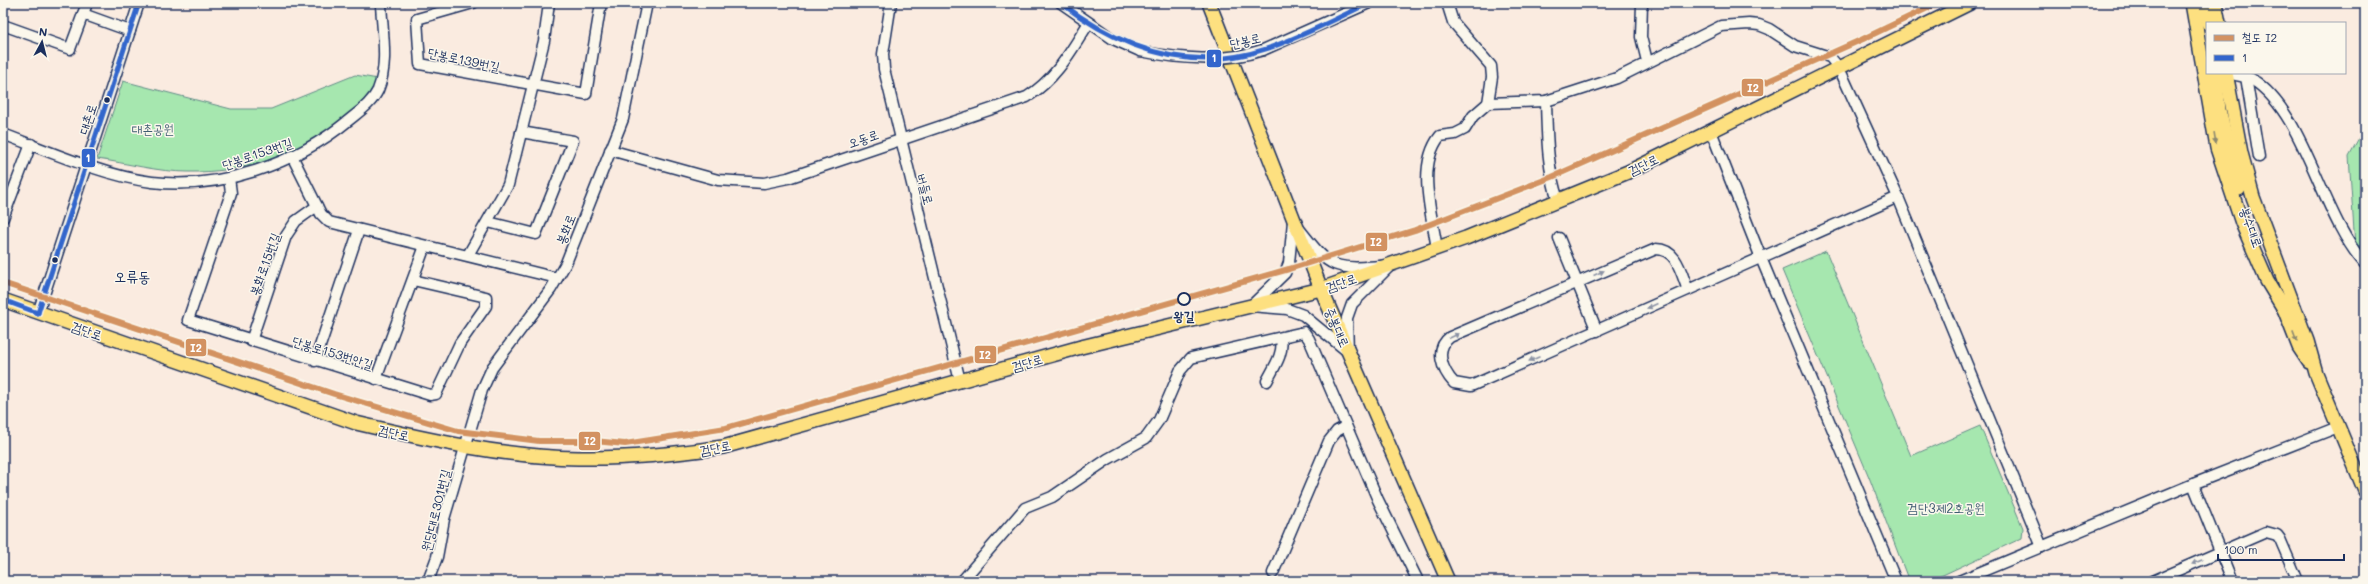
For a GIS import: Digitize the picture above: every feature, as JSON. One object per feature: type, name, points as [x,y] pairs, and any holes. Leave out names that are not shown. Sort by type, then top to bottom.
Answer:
[{"type":"main road","name":"중봉대로","points":[[1209,3],[1293,221],[1321,289],[1448,581]]},
{"type":"main road","name":"검단로","points":[[3,300],[356,423],[466,445],[531,455],[577,458],[674,454],[723,447],[1081,347],[1321,289],[1437,249],[1628,172],[1970,3]]},
{"type":"main road","points":[[2192,3],[2217,148],[2242,223],[2267,281],[2289,307]]},
{"type":"main road","points":[[2204,3],[2208,22]]},
{"type":"main road","points":[[2215,3],[2218,22]]},
{"type":"main road","points":[[2223,3],[2226,22]]},
{"type":"main road","name":"봉수대로","points":[[2215,74],[2219,110],[2244,205],[2289,307],[2299,347],[2316,373],[2365,491]]},
{"type":"main road","points":[[2236,75],[2241,114],[2262,203],[2287,273],[2289,307]]},
{"type":"street","points":[[3,25],[70,49],[87,3]]},
{"type":"street","name":"대촌로","points":[[38,313],[139,3]]},
{"type":"street","name":"단봉로153번길","points":[[3,134],[118,175],[152,182],[186,184],[229,178],[277,163],[335,132],[369,104],[377,91],[384,64],[381,3]]},
{"type":"street","name":"단봉로139번길","points":[[473,3],[417,19],[420,64],[533,86],[586,94],[601,3]]},
{"type":"street","points":[[468,255],[508,185],[548,24],[549,3]]},
{"type":"street","name":"봉화로","points":[[466,445],[482,390],[492,368],[557,278],[566,263],[623,119],[647,3]]},
{"type":"street","name":"버들로","points":[[891,3],[883,61],[900,138],[960,381]]},
{"type":"street","name":"단봉로","points":[[1061,3],[1088,24],[1113,39],[1140,51],[1191,59],[1236,57],[1263,50],[1369,3]]},
{"type":"street","points":[[1446,3],[1453,22],[1491,66],[1492,77],[1488,103]]},
{"type":"street","points":[[1642,3],[1641,38],[1647,61]]},
{"type":"street","points":[[83,14],[130,30]]},
{"type":"street","name":"오동로","points":[[610,150],[718,180],[764,182],[788,178],[900,138],[1027,97],[1041,88],[1058,71],[1088,24]]},
{"type":"street","points":[[1437,249],[1427,174],[1429,154],[1440,136],[1455,134],[1465,129],[1473,116],[1488,103],[1546,101],[1617,78],[1647,61],[1691,42],[1714,27],[1749,24],[1769,29],[1801,49],[1830,57],[1839,68],[1898,197],[2042,547]]},
{"type":"street","points":[[2259,157],[2236,75],[2252,79],[2276,101],[2291,124],[2341,229],[2356,255],[2365,264]]},
{"type":"street","points":[[1546,101],[1546,139],[1550,170],[1558,200]]},
{"type":"street","points":[[1711,131],[1761,258],[1896,581]]},
{"type":"street","points":[[488,222],[536,234],[572,141],[521,132]]},
{"type":"street","points":[[3,218],[31,144]]},
{"type":"street","points":[[292,156],[317,206],[329,222],[557,278]]},
{"type":"street","name":"단봉로153번안길","points":[[229,178],[231,192],[188,320],[315,361],[430,395],[436,394],[460,343],[486,306],[486,297],[413,280]]},
{"type":"street","points":[[1688,290],[1673,255],[1663,249],[1650,251],[1450,337],[1444,342],[1441,348],[1441,360],[1454,383],[1471,386],[1597,331],[1898,197]]},
{"type":"street","name":"봉화로15번길","points":[[251,341],[286,236],[296,221],[317,206]]},
{"type":"street","points":[[1293,221],[1323,259],[1340,267],[1354,268],[1391,265]]},
{"type":"street","points":[[1251,306],[1285,273],[1289,263],[1293,221]]},
{"type":"street","points":[[315,361],[359,230]]},
{"type":"street","points":[[1559,238],[1597,331]]},
{"type":"street","points":[[376,379],[425,246]]},
{"type":"street","points":[[1348,352],[1347,318],[1352,304],[1391,265]]},
{"type":"street","points":[[1251,306],[1287,310],[1303,315],[1316,323],[1348,352]]},
{"type":"street","points":[[962,581],[1025,508],[1052,497],[1108,459],[1146,438],[1159,420],[1186,362],[1206,354],[1281,339],[1304,332],[1309,339],[1386,518],[1418,581]]},
{"type":"street","points":[[1267,381],[1283,347],[1281,339]]},
{"type":"street","points":[[1273,573],[1329,441],[1337,431],[1346,426]]},
{"type":"street","points":[[1959,581],[2192,484],[2338,428]]},
{"type":"street","name":"원당대로301번길","points":[[428,581],[437,557],[444,519],[466,445]]},
{"type":"street","points":[[2192,484],[2232,581]]},
{"type":"street","points":[[2152,581],[2260,533],[2272,533],[2280,539],[2298,581]]},
{"type":"green space","name":"대촌공원","points":[[355,75],[378,79],[370,92],[360,103],[321,135],[286,154],[267,161],[228,170],[208,172],[177,172],[97,159],[123,81],[231,109],[271,109]]},
{"type":"green space","points":[[2365,127],[2365,246],[2355,246],[2349,156]]},
{"type":"green space","name":"검단3제2호공원","points":[[1826,251],[1911,456],[1980,426],[2023,528],[2022,538],[1930,581],[1911,581],[1908,579],[1869,477],[1782,270]]},
{"type":"rail line","name":"I2","points":[[3,283],[334,394],[458,431],[539,441],[594,441],[625,444],[726,428],[1289,269],[1415,230],[1552,177],[1863,39],[1938,3]]},
{"type":"transit line","name":"1","points":[[38,313],[139,3]]},
{"type":"transit line","name":"1","points":[[1061,3],[1108,33],[1132,44],[1158,53],[1184,58],[1210,59],[1238,56],[1266,49],[1305,33],[1369,3]]},
{"type":"transit line","name":"1","points":[[3,300],[38,313]]},
{"type":"place","name":"왕길","points":[[1184,299]]},
{"type":"district","name":"오류동","points":[[132,276]]}]
